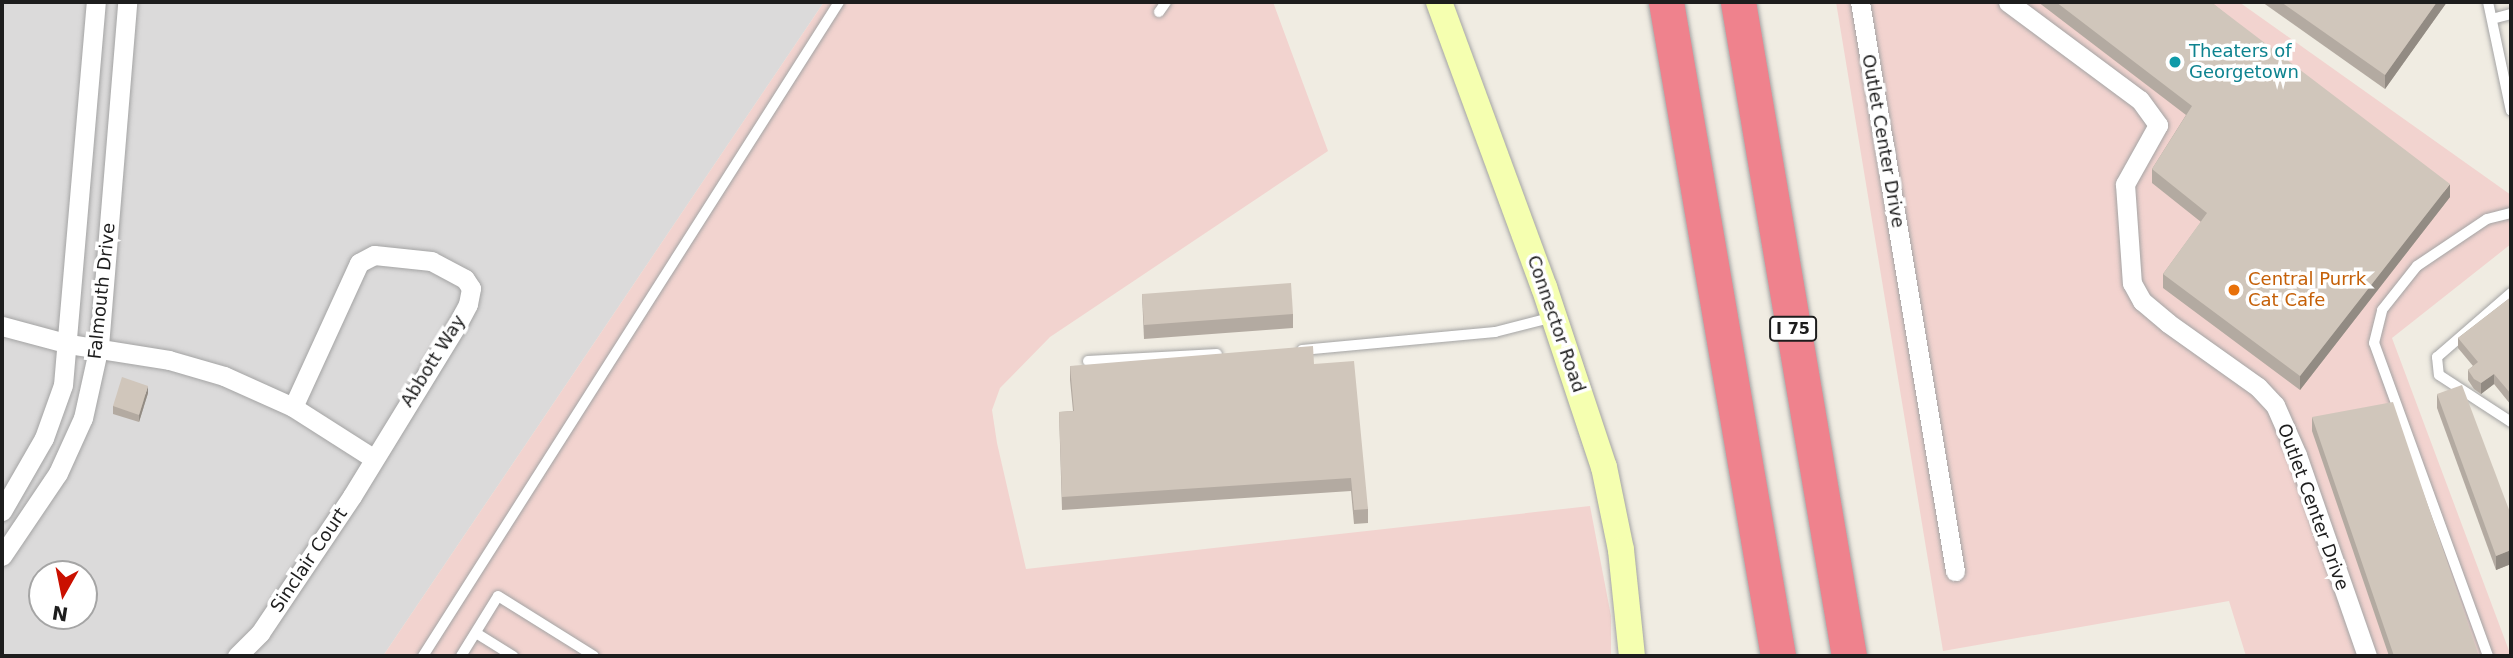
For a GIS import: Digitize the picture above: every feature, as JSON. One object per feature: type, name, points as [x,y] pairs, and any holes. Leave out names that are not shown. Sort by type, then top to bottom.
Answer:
[{"type":"highway","points":[[1666,2],[1776,656]]},
{"type":"highway","name":"I 75","points":[[1738,2],[1849,656]]},
{"type":"main road","name":"Connector Road","points":[[1439,2],[1554,317],[1604,467],[1621,550],[1632,656]]},
{"type":"street","name":"Falmouth Drive","points":[[2,511],[44,438],[63,385],[69,344],[96,2]]},
{"type":"street","name":"Falmouth Drive","points":[[2,556],[58,473],[82,418],[99,346],[127,2]]},
{"type":"street","name":"Outlet Center Drive","points":[[1860,2],[1955,571]]},
{"type":"street","name":"Outlet Center Drive","points":[[2008,2],[2140,100],[2158,125],[2125,184],[2132,283],[2142,301],[2168,323],[2258,387],[2275,405],[2297,454],[2367,656]]},
{"type":"street","name":"Abbott Way","points":[[293,407],[359,263],[374,255],[391,255],[431,261],[456,271],[471,288],[468,304],[373,457]]},
{"type":"street","points":[[2,326],[69,344],[99,346],[225,376],[293,407],[373,457]]},
{"type":"street","name":"Sinclair Court","points":[[237,656],[260,633],[373,457]]},
{"type":"lane","points":[[423,656],[839,2]]},
{"type":"lane","points":[[1159,12],[1166,2]]},
{"type":"lane","points":[[2488,2],[2511,111]]},
{"type":"lane","points":[[2492,19],[2511,14]]},
{"type":"lane","points":[[2488,656],[2374,343],[2382,310],[2417,267],[2487,219],[2511,213]]},
{"type":"lane","points":[[2511,293],[2437,357],[2439,374],[2511,422]]},
{"type":"lane","points":[[1290,350],[1495,332],[1554,317]]},
{"type":"lane","points":[[1088,361],[1236,353]]},
{"type":"lane","points":[[461,656],[498,596],[594,656]]},
{"type":"lane","points":[[476,633],[513,656]]},
{"type":"shaded area","points":[[2,2],[824,2],[383,656],[2,656]]},
{"type":"shaded area","points":[[824,2],[1273,2],[1328,151],[1050,337],[1000,388],[992,410],[1026,569],[1590,506],[1611,616],[1611,656],[383,656]]},
{"type":"shaded area","points":[[1836,2],[2239,2],[2511,195],[2511,244],[2392,338],[2511,656],[2246,656],[2229,601],[1943,651]]},
{"type":"building","points":[[2056,2],[2211,2],[2450,184],[2300,376],[2163,274],[2207,213],[2152,169],[2192,106]]},
{"type":"building","points":[[2281,2],[2437,2],[2385,75]]},
{"type":"building","points":[[1291,283],[1293,314],[1144,325],[1142,294]]},
{"type":"building","points":[[2511,297],[2511,394],[2494,374],[2481,383],[2474,379],[2468,370],[2478,362],[2458,338]]},
{"type":"building","points":[[1313,346],[1314,364],[1354,361],[1368,509],[1354,510],[1351,478],[1062,497],[1059,412],[1074,411],[1070,366]]},
{"type":"building","points":[[122,377],[148,386],[139,415],[113,406]]},
{"type":"building","points":[[2462,385],[2511,515],[2511,550],[2496,556],[2437,394]]},
{"type":"building","points":[[2393,402],[2479,656],[2394,656],[2312,417]]},
{"type":"place","name":"Theaters of Georgetown","points":[[2175,62]]},
{"type":"place","name":"Central Purrk Cat Cafe","points":[[2234,290]]}]
